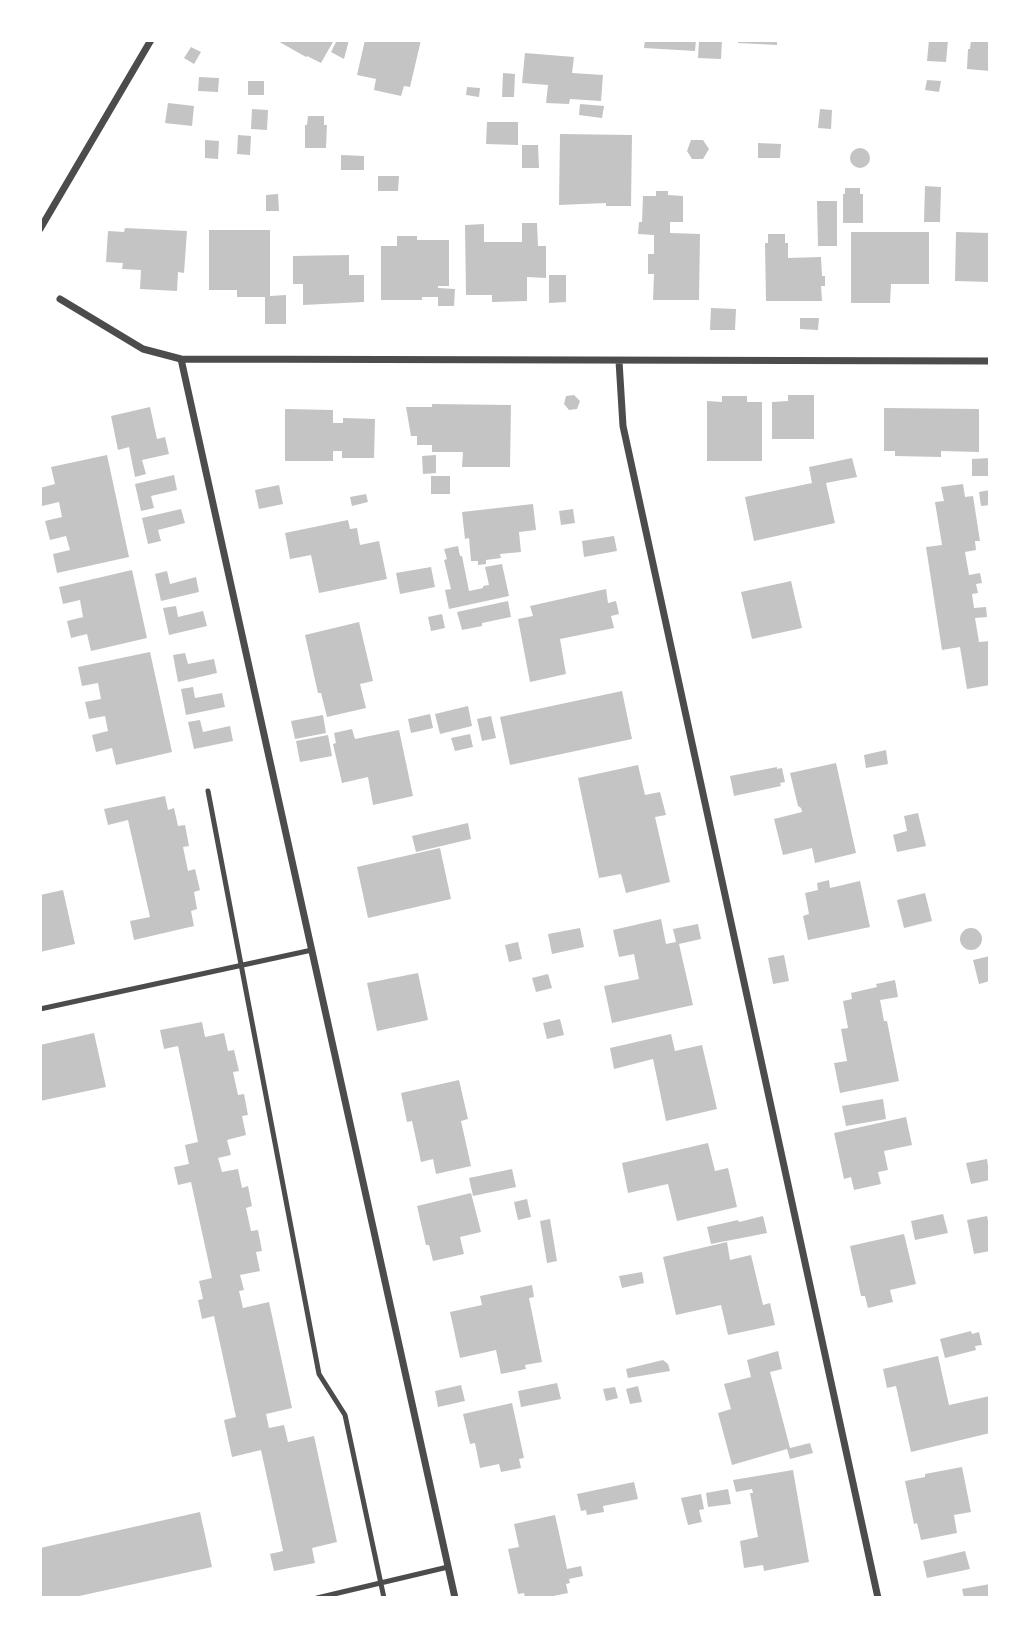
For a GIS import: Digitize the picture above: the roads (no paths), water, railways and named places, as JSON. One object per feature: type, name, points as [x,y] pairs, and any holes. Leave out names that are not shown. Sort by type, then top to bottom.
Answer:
[{"type":"street","points":[[40,229],[151,40]]},
{"type":"street","points":[[60,299],[143,349],[181,359],[990,361]]},
{"type":"street","points":[[181,359],[455,1598]]},
{"type":"street","points":[[619,361],[623,426],[878,1598]]},
{"type":"lane","points":[[208,792],[319,1374],[345,1415],[384,1598]]},
{"type":"lane","points":[[40,1009],[312,950]]},
{"type":"lane","points":[[317,1598],[448,1567]]}]
